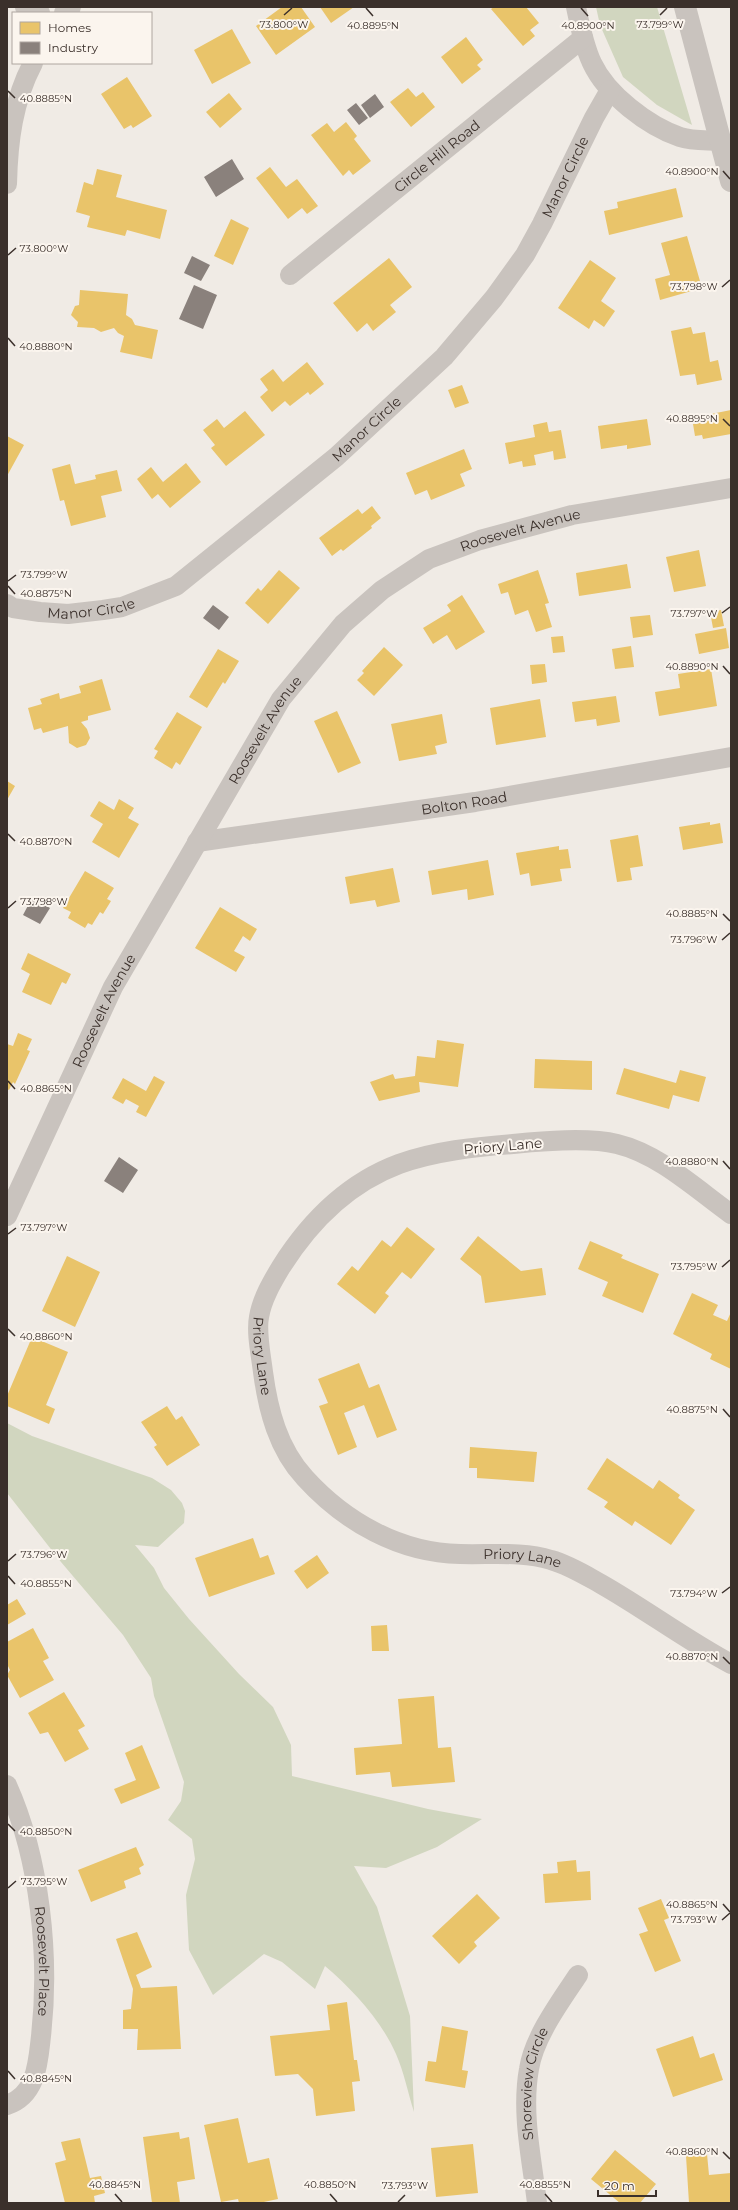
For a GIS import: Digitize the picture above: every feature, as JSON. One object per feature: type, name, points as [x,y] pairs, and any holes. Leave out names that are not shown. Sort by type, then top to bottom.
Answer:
[{"type":"street","points":[[25,7],[38,12]]},
{"type":"street","points":[[576,7],[583,38],[592,64],[610,90],[634,111],[680,137],[720,141]]},
{"type":"street","points":[[684,7],[731,181]]},
{"type":"street","name":"Circle Hill Road","points":[[290,275],[583,38]]},
{"type":"street","points":[[7,184],[8,147],[15,105],[33,64]]},
{"type":"street","name":"Manor Circle","points":[[9,608],[68,614],[103,610],[122,607],[176,586],[336,457],[444,357],[494,298],[525,255],[542,224],[594,118],[610,90]]},
{"type":"street","name":"Roosevelt Avenue","points":[[7,1216],[112,987],[281,699],[343,624],[382,590],[429,559],[480,540],[572,515],[731,488]]},
{"type":"street","name":"Bolton Road","points":[[197,842],[475,802],[731,757]]},
{"type":"street","name":"Priory Lane","points":[[731,1214],[641,1151],[614,1143],[570,1141],[527,1142],[468,1148],[419,1158],[377,1174],[329,1206],[299,1240],[285,1260],[268,1292],[258,1319],[264,1384],[278,1437],[304,1478],[345,1514],[380,1534],[405,1545],[433,1552],[527,1555],[552,1560],[574,1569],[611,1590],[731,1664]]},
{"type":"street","name":"Roosevelt Place","points":[[7,1785],[17,1806],[39,1904],[44,1946],[45,2000],[37,2070],[32,2083],[20,2097],[7,2105]]},
{"type":"street","name":"Shoreview Circle","points":[[537,2203],[527,2121],[526,2097],[529,2069],[534,2052],[551,2017],[578,1975]]},
{"type":"green space","points":[[596,7],[657,7],[692,125],[657,105],[623,77],[600,25]]},
{"type":"green space","points":[[7,1423],[32,1436],[152,1478],[171,1490],[182,1503],[185,1511],[184,1523],[158,1547],[135,1545],[154,1568],[164,1588],[189,1619],[239,1674],[273,1707],[291,1745],[292,1776],[428,1809],[482,1819],[437,1847],[386,1868],[354,1866],[377,1907],[410,2016],[414,2112],[399,2061],[383,2029],[356,1995],[325,1966],[315,1989],[282,1962],[264,1954],[213,1995],[189,1950],[186,1895],[195,1859],[192,1839],[168,1820],[181,1801],[184,1782],[154,1696],[151,1678],[123,1635],[61,1562],[7,1493]]},
{"type":"building: Homes","points":[[282,7],[301,7],[315,27],[276,55],[256,26]]},
{"type":"building: Homes","points":[[320,7],[354,7],[331,23]]},
{"type":"building: Homes","points":[[494,7],[526,7],[539,23],[530,30],[535,36],[523,46],[491,9]]},
{"type":"building: Homes","points":[[232,29],[251,63],[212,84],[194,50]]},
{"type":"building: Homes","points":[[466,37],[483,60],[477,65],[481,69],[462,84],[441,57]]},
{"type":"building: Homes","points":[[127,77],[152,116],[133,128],[131,125],[124,129],[101,94]]},
{"type":"building: Homes","points":[[408,88],[416,97],[423,92],[435,107],[411,127],[390,102]]},
{"type":"building: Homes","points":[[229,93],[242,109],[220,128],[206,112]]},
{"type":"building: Homes","points":[[346,122],[357,136],[354,139],[371,161],[353,175],[349,170],[343,176],[311,135],[327,123],[334,132]]},
{"type":"building: Homes","points":[[270,167],[286,187],[297,179],[318,206],[307,214],[302,208],[288,219],[256,178]]},
{"type":"building: Homes","points":[[97,169],[122,175],[116,197],[167,210],[160,239],[127,230],[125,236],[87,227],[90,216],[76,212],[84,182],[93,185]]},
{"type":"building: Homes","points":[[676,188],[683,217],[609,235],[604,211],[618,208],[617,202]]},
{"type":"building: Homes","points":[[231,219],[249,228],[233,265],[214,256]]},
{"type":"building: Homes","points":[[687,236],[702,288],[660,300],[655,279],[670,275],[661,243]]},
{"type":"building: Homes","points":[[389,258],[412,287],[390,305],[396,312],[373,331],[367,323],[357,332],[333,303]]},
{"type":"building: Homes","points":[[590,260],[616,278],[601,301],[615,311],[604,327],[594,320],[589,329],[558,308]]},
{"type":"building: Homes","points":[[80,290],[128,294],[126,315],[132,319],[135,325],[158,330],[152,359],[120,352],[124,336],[118,333],[114,328],[101,332],[94,328],[77,327],[78,322],[71,315],[75,306],[79,305]]},
{"type":"building: Homes","points":[[691,327],[693,334],[705,332],[710,362],[718,360],[722,380],[697,385],[695,374],[680,376],[671,331]]},
{"type":"building: Homes","points":[[307,362],[324,384],[310,395],[308,392],[290,406],[285,401],[272,412],[260,397],[268,390],[260,379],[273,369],[283,382]]},
{"type":"building: Homes","points":[[462,385],[469,403],[455,408],[448,390]]},
{"type":"building: Homes","points":[[731,410],[731,434],[703,439],[702,435],[695,436],[693,424],[702,422],[701,416]]},
{"type":"building: Homes","points":[[245,411],[265,435],[226,466],[211,448],[215,445],[203,430],[217,419],[224,428]]},
{"type":"building: Homes","points":[[647,419],[651,445],[627,449],[627,445],[601,449],[598,426]]},
{"type":"building: Homes","points":[[547,422],[549,432],[561,430],[566,458],[554,460],[553,451],[534,455],[536,465],[523,467],[522,461],[509,464],[505,443],[535,437],[533,425]]},
{"type":"building: Homes","points":[[7,436],[24,445],[7,476]]},
{"type":"building: Homes","points":[[464,449],[472,469],[460,474],[465,486],[431,500],[427,490],[415,495],[406,473]]},
{"type":"building: Homes","points":[[186,463],[201,482],[170,508],[158,494],[152,499],[137,479],[151,467],[163,482]]},
{"type":"building: Homes","points":[[70,464],[75,484],[96,479],[95,475],[117,470],[122,491],[101,496],[106,517],[71,526],[64,500],[60,501],[52,469]]},
{"type":"building: Homes","points":[[372,506],[381,518],[371,526],[372,528],[343,551],[341,549],[332,556],[319,538],[358,509],[362,514]]},
{"type":"building: Homes","points":[[699,550],[706,586],[674,592],[666,557]]},
{"type":"building: Homes","points":[[627,564],[631,588],[579,596],[576,573]]},
{"type":"building: Homes","points":[[279,570],[300,588],[268,624],[245,603],[258,588],[261,591]]},
{"type":"building: Homes","points":[[538,570],[549,603],[545,604],[552,627],[536,632],[528,610],[515,615],[508,592],[501,594],[498,584]]},
{"type":"building: Homes","points":[[462,595],[485,632],[456,650],[447,635],[433,644],[423,628],[451,611],[447,605]]},
{"type":"building: Homes","points":[[721,610],[724,626],[713,628],[710,612]]},
{"type":"building: Homes","points":[[650,615],[653,635],[633,638],[630,617]]},
{"type":"building: Homes","points":[[726,628],[729,648],[699,654],[695,634]]},
{"type":"building: Homes","points":[[563,636],[565,652],[553,653],[551,637]]},
{"type":"building: Homes","points":[[631,646],[634,667],[615,669],[612,649]]},
{"type":"building: Homes","points":[[384,647],[403,665],[374,696],[357,680],[364,673],[362,671]]},
{"type":"building: Homes","points":[[218,649],[239,661],[225,684],[223,682],[207,708],[189,697]]},
{"type":"building: Homes","points":[[545,664],[547,682],[532,684],[530,665]]},
{"type":"building: Homes","points":[[711,669],[717,706],[659,716],[655,692],[680,688],[678,674]]},
{"type":"building: Homes","points":[[102,679],[111,710],[88,716],[88,720],[81,722],[87,729],[90,738],[86,745],[77,748],[69,743],[68,726],[43,733],[41,728],[34,730],[28,708],[42,704],[40,699],[59,693],[60,699],[81,693],[79,686]]},
{"type":"building: Homes","points":[[616,696],[620,722],[597,726],[596,719],[575,722],[572,702]]},
{"type":"building: Homes","points":[[540,699],[546,737],[496,745],[490,708]]},
{"type":"building: Homes","points":[[337,711],[361,763],[338,773],[314,721]]},
{"type":"building: Homes","points":[[177,712],[202,727],[180,765],[176,762],[172,769],[154,758],[158,751],[154,749]]},
{"type":"building: Homes","points":[[442,714],[447,743],[435,746],[437,754],[399,761],[391,724]]},
{"type":"building: Homes","points":[[7,781],[15,786],[7,800]]},
{"type":"building: Homes","points":[[119,799],[134,808],[128,818],[139,824],[119,858],[92,842],[103,824],[90,816],[99,801],[114,810]]},
{"type":"building: Homes","points":[[710,822],[710,825],[720,823],[723,843],[683,850],[679,827]]},
{"type":"building: Homes","points":[[638,835],[643,866],[630,868],[632,880],[617,882],[610,840]]},
{"type":"building: Homes","points":[[559,846],[559,850],[568,849],[571,868],[560,869],[562,881],[531,886],[529,873],[520,875],[516,853]]},
{"type":"building: Homes","points":[[488,860],[494,895],[468,900],[467,889],[432,895],[428,871]]},
{"type":"building: Homes","points":[[393,868],[400,902],[377,907],[375,900],[350,904],[345,877]]},
{"type":"building: Homes","points":[[85,871],[114,888],[107,899],[111,901],[103,914],[100,912],[92,925],[88,923],[85,928],[68,918],[71,912],[63,908]]},
{"type":"building: Homes","points":[[220,907],[257,929],[250,941],[243,936],[234,951],[245,957],[236,972],[195,948]]},
{"type":"building: Homes","points":[[28,953],[71,974],[66,984],[62,982],[51,1005],[22,992],[30,974],[21,969]]},
{"type":"building: Homes","points":[[18,1033],[32,1039],[27,1050],[30,1051],[15,1084],[13,1082],[9,1090],[7,1089],[7,1044],[13,1046]]},
{"type":"building: Homes","points":[[437,1040],[464,1044],[458,1087],[419,1082],[420,1092],[379,1101],[370,1082],[393,1074],[395,1079],[415,1076],[417,1056],[435,1058]]},
{"type":"building: Homes","points":[[535,1059],[592,1061],[592,1090],[534,1088]]},
{"type":"building: Homes","points":[[624,1068],[676,1083],[680,1070],[706,1077],[699,1102],[673,1095],[669,1109],[616,1094]]},
{"type":"building: Homes","points":[[154,1076],[165,1082],[146,1117],[136,1112],[139,1106],[126,1099],[123,1104],[112,1098],[123,1078],[146,1091]]},
{"type":"building: Homes","points":[[407,1227],[435,1249],[411,1279],[402,1272],[385,1293],[389,1296],[375,1314],[337,1284],[352,1266],[358,1271],[382,1240],[391,1247]]},
{"type":"building: Homes","points":[[478,1236],[521,1271],[542,1268],[546,1295],[485,1303],[481,1276],[460,1259]]},
{"type":"building: Homes","points":[[590,1241],[623,1255],[621,1258],[659,1274],[643,1313],[602,1296],[608,1282],[578,1269]]},
{"type":"building: Homes","points":[[67,1256],[100,1272],[75,1327],[42,1311]]},
{"type":"building: Homes","points":[[692,1293],[718,1305],[713,1315],[727,1321],[731,1312],[731,1369],[710,1359],[712,1354],[673,1334]]},
{"type":"building: Homes","points":[[32,1337],[68,1352],[46,1405],[55,1409],[49,1424],[7,1406],[7,1396]]},
{"type":"building: Homes","points":[[359,1363],[369,1388],[379,1384],[397,1430],[377,1438],[364,1405],[344,1413],[357,1447],[338,1455],[319,1406],[328,1403],[318,1379]]},
{"type":"building: Homes","points":[[167,1406],[176,1420],[182,1416],[200,1445],[167,1466],[154,1447],[157,1445],[141,1422]]},
{"type":"building: Homes","points":[[470,1447],[537,1452],[534,1482],[477,1478],[477,1468],[469,1468]]},
{"type":"building: Homes","points":[[607,1458],[653,1489],[659,1480],[680,1495],[678,1498],[695,1510],[671,1545],[635,1521],[632,1526],[604,1507],[608,1502],[587,1489]]},
{"type":"building: Homes","points":[[253,1538],[260,1558],[268,1555],[275,1574],[209,1597],[195,1558]]},
{"type":"building: Homes","points":[[317,1555],[329,1573],[307,1589],[294,1571]]},
{"type":"building: Homes","points":[[17,1599],[26,1614],[7,1625],[7,1605]]},
{"type":"building: Homes","points":[[387,1625],[389,1651],[372,1651],[371,1626]]},
{"type":"building: Homes","points":[[33,1628],[49,1658],[43,1661],[54,1680],[20,1698],[7,1675],[10,1670],[7,1664],[7,1642]]},
{"type":"building: Homes","points":[[64,1692],[85,1726],[78,1730],[89,1749],[65,1762],[48,1732],[40,1734],[28,1713]]},
{"type":"building: Homes","points":[[434,1696],[438,1748],[451,1747],[455,1782],[392,1787],[390,1772],[356,1775],[354,1748],[402,1744],[398,1699]]},
{"type":"building: Homes","points":[[142,1745],[160,1788],[121,1804],[114,1789],[136,1780],[125,1753]]},
{"type":"building: Homes","points":[[136,1847],[144,1865],[139,1868],[141,1874],[124,1881],[126,1888],[91,1902],[78,1870]]},
{"type":"building: Homes","points":[[576,1860],[577,1872],[590,1871],[591,1900],[545,1903],[543,1874],[558,1873],[557,1862]]},
{"type":"building: Homes","points":[[477,1894],[500,1918],[474,1942],[477,1946],[459,1964],[432,1936]]},
{"type":"building: Homes","points":[[661,1899],[669,1918],[664,1920],[681,1961],[655,1972],[639,1934],[648,1931],[638,1908]]},
{"type":"building: Homes","points":[[137,1932],[152,1967],[136,1975],[141,1988],[177,1986],[181,2049],[137,2050],[138,2029],[123,2029],[123,2010],[131,2009],[133,1989],[116,1939]]},
{"type":"building: Homes","points":[[347,2002],[354,2060],[357,2060],[360,2081],[352,2082],[355,2111],[316,2116],[313,2089],[298,2074],[275,2076],[270,2036],[330,2030],[327,2005]]},
{"type":"building: Homes","points":[[442,2026],[468,2031],[462,2070],[468,2071],[465,2088],[425,2081],[428,2061],[436,2062]]},
{"type":"building: Homes","points":[[693,2036],[700,2058],[714,2053],[723,2080],[673,2097],[656,2049]]},
{"type":"building: Homes","points":[[238,2118],[248,2163],[269,2158],[278,2199],[259,2203],[239,2203],[238,2199],[221,2202],[204,2125]]},
{"type":"building: Homes","points":[[179,2132],[180,2139],[189,2137],[195,2179],[177,2182],[180,2203],[152,2203],[143,2137]]},
{"type":"building: Homes","points":[[80,2138],[90,2178],[101,2176],[105,2193],[94,2196],[95,2203],[65,2203],[55,2163],[66,2160],[61,2142]]},
{"type":"building: Homes","points":[[473,2144],[478,2193],[436,2197],[431,2148]]},
{"type":"building: Homes","points":[[615,2150],[656,2184],[640,2203],[620,2203],[591,2179]]},
{"type":"building: Homes","points":[[707,2154],[709,2175],[731,2173],[731,2202],[689,2203],[686,2156]]},
{"type":"building: Industry","points":[[375,94],[384,107],[370,118],[361,105]]},
{"type":"building: Industry","points":[[356,103],[368,118],[359,125],[347,110]]},
{"type":"building: Industry","points":[[232,159],[244,179],[216,197],[204,177]]},
{"type":"building: Industry","points":[[192,256],[210,265],[201,281],[184,273]]},
{"type":"building: Industry","points":[[194,285],[217,295],[203,329],[179,319]]},
{"type":"building: Industry","points":[[213,605],[229,617],[219,630],[203,618]]},
{"type":"building: Industry","points":[[32,898],[50,908],[40,924],[23,915]]},
{"type":"building: Industry","points":[[119,1157],[138,1170],[123,1193],[104,1181]]}]
